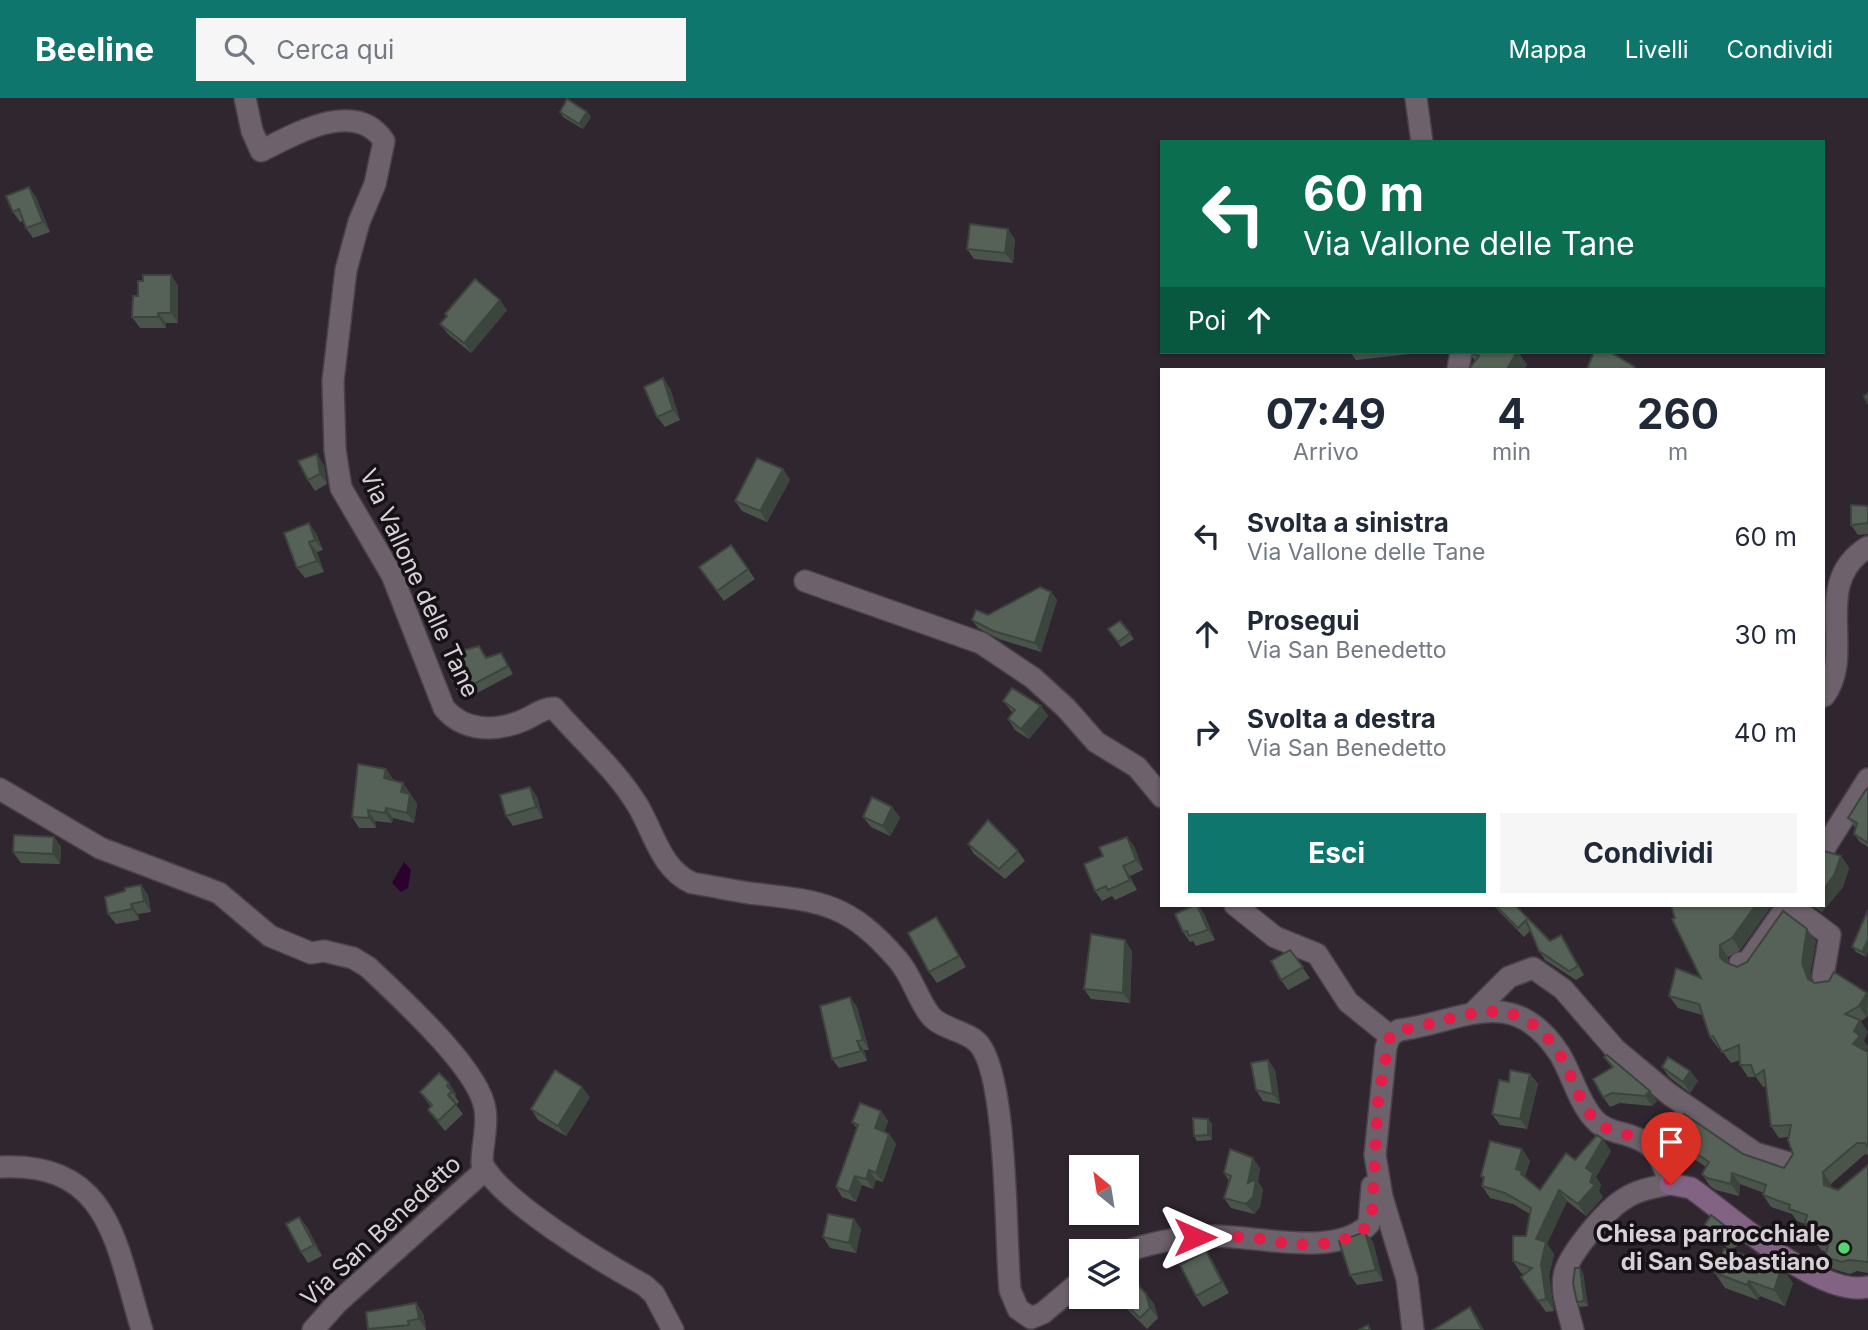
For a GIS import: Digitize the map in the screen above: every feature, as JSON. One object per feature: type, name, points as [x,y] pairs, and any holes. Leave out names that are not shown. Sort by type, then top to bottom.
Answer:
[{"type":"street","name":"Via Vallone delle Tane","points":[[245,98],[251,131],[261,151],[314,122],[340,117],[371,125],[384,141],[375,184],[359,222],[346,270],[333,381],[335,450],[341,488],[392,575],[444,708],[455,721],[493,728],[513,725],[545,708],[554,708],[615,773],[638,807],[656,845],[677,877],[692,883],[825,903],[846,914],[873,935],[900,961],[930,1016],[944,1026],[978,1042],[990,1064],[1000,1130],[1010,1290],[1018,1309],[1031,1318],[1043,1313],[1069,1291]]},
{"type":"street","points":[[1416,98],[1422,140]]},
{"type":"street","points":[[1825,694],[1834,671],[1836,597],[1847,567],[1868,547]]},
{"type":"street","points":[[806,581],[981,643],[1032,678],[1066,708],[1096,742],[1137,767],[1160,795]]},
{"type":"street","points":[[1825,847],[1868,779]]},
{"type":"street","name":"Via San Benedetto","points":[[2,790],[100,848],[219,893],[270,936],[311,953],[324,951],[353,958],[368,967],[450,1050],[471,1077],[485,1108],[482,1163],[485,1170],[499,1185],[550,1226],[644,1285],[654,1294],[673,1330]]},
{"type":"street","points":[[1238,907],[1252,922],[1275,937],[1317,954],[1348,1002],[1390,1036]]},
{"type":"street","points":[[1743,965],[1787,907]]},
{"type":"street","points":[[1792,907],[1830,935],[1823,976],[1825,982]]},
{"type":"street","points":[[1475,1011],[1509,976],[1533,968],[1580,1005],[1615,1049],[1669,1094],[1755,1153],[1789,1163]]},
{"type":"street","points":[[1139,1248],[1178,1237],[1257,1238],[1293,1244],[1351,1237],[1370,1224],[1382,1069],[1390,1036],[1399,1030],[1475,1011],[1488,1010],[1526,1020],[1558,1052],[1594,1119],[1605,1128],[1641,1138],[1653,1146],[1662,1159],[1671,1184]]},
{"type":"street","points":[[1375,1155],[1382,1197],[1407,1279],[1413,1330]]},
{"type":"street","points":[[0,1167],[21,1166],[53,1173],[78,1184],[97,1203],[114,1237],[142,1330]]},
{"type":"street","name":"Via San Benedetto","points":[[313,1330],[337,1303],[485,1170]]},
{"type":"street","points":[[1573,1330],[1563,1287],[1565,1272],[1572,1258],[1590,1232],[1622,1199],[1671,1184],[1692,1188],[1808,1271],[1853,1289],[1868,1287]]},
{"type":"shaded area","points":[[404,862],[411,870],[408,888],[401,892],[392,883]]},
{"type":"building","points":[[567,99],[587,112],[579,124],[560,112]]},
{"type":"building","points":[[29,187],[43,222],[26,228],[19,209],[13,212],[6,196]]},
{"type":"building","points":[[970,224],[1008,229],[1005,253],[967,249]]},
{"type":"building","points":[[143,275],[171,275],[171,313],[158,313],[158,317],[132,317],[133,296],[138,296],[138,281],[143,281]]},
{"type":"building","points":[[475,279],[500,300],[464,343],[440,324],[447,316],[445,314]]},
{"type":"building","points":[[1475,354],[1516,354],[1508,368],[1470,368],[1479,356]]},
{"type":"building","points":[[1593,354],[1613,354],[1635,367],[1634,368],[1587,368]]},
{"type":"building","points":[[663,378],[673,410],[657,417],[644,387]]},
{"type":"building","points":[[317,454],[320,474],[308,480],[298,461]]},
{"type":"building","points":[[757,458],[783,469],[760,511],[735,501]]},
{"type":"building","points":[[1851,505],[1868,506],[1868,523],[1851,525]]},
{"type":"building","points":[[309,523],[315,540],[309,542],[317,561],[297,568],[284,533]]},
{"type":"building","points":[[731,545],[748,569],[717,591],[699,567]]},
{"type":"building","points":[[1040,587],[1051,592],[1035,643],[993,631],[972,620],[976,610],[988,615]]},
{"type":"building","points":[[1120,621],[1130,633],[1118,642],[1108,629]]},
{"type":"building","points":[[479,646],[486,658],[501,653],[508,666],[459,692],[452,679],[459,675],[451,661],[461,651]]},
{"type":"building","points":[[1012,688],[1041,706],[1021,729],[1008,719],[1015,710],[1003,701]]},
{"type":"building","points":[[358,764],[386,769],[384,778],[403,783],[401,792],[410,794],[407,813],[386,808],[385,813],[368,810],[369,818],[352,817]]},
{"type":"building","points":[[530,787],[536,807],[506,816],[500,795]]},
{"type":"building","points":[[1868,788],[1868,843],[1854,834],[1857,823],[1848,818]]},
{"type":"building","points":[[872,797],[892,807],[883,826],[863,817]]},
{"type":"building","points":[[988,820],[1018,851],[999,869],[968,844]]},
{"type":"building","points":[[14,835],[54,837],[53,854],[13,852]]},
{"type":"building","points":[[1127,837],[1136,860],[1123,866],[1130,880],[1108,890],[1106,886],[1095,891],[1084,864],[1103,856],[1099,847]]},
{"type":"building","points":[[1825,851],[1841,856],[1834,875],[1825,888]]},
{"type":"building","points":[[141,885],[144,901],[131,904],[132,909],[108,914],[105,897],[125,891],[125,888]]},
{"type":"building","points":[[1191,907],[1198,907],[1208,930],[1189,936],[1187,931],[1183,932],[1175,914]]},
{"type":"building","points":[[1497,907],[1517,907],[1550,941],[1561,935],[1578,966],[1569,971],[1539,951],[1526,920],[1518,928]]},
{"type":"building","points":[[1672,907],[1755,907],[1732,938],[1720,945],[1720,957],[1737,967],[1747,962],[1783,911],[1807,929],[1802,963],[1808,979],[1815,983],[1829,981],[1834,972],[1867,993],[1859,1006],[1845,1014],[1860,1020],[1854,1031],[1860,1036],[1853,1044],[1868,1052],[1868,1147],[1865,1143],[1857,1143],[1823,1172],[1824,1185],[1838,1190],[1868,1165],[1868,1262],[1842,1262],[1825,1257],[1828,1246],[1813,1238],[1809,1225],[1805,1224],[1807,1215],[1763,1195],[1766,1185],[1732,1173],[1731,1184],[1707,1178],[1702,1174],[1709,1162],[1680,1143],[1672,1126],[1684,1114],[1743,1154],[1784,1168],[1793,1154],[1788,1140],[1791,1125],[1771,1126],[1764,1070],[1755,1076],[1751,1065],[1740,1065],[1739,1045],[1722,1052],[1713,1036],[1710,1037],[1699,1004],[1669,996],[1676,968],[1701,978],[1672,919],[1675,918]]},
{"type":"building","points":[[1868,910],[1868,940],[1862,952],[1852,947]]},
{"type":"building","points":[[936,917],[959,956],[929,972],[908,933]]},
{"type":"building","points":[[1091,934],[1125,940],[1123,993],[1084,989]]},
{"type":"building","points":[[1290,950],[1303,967],[1281,980],[1271,961]]},
{"type":"building","points":[[850,997],[863,1040],[857,1041],[861,1051],[832,1059],[820,1006]]},
{"type":"building","points":[[1607,1055],[1650,1091],[1645,1096],[1612,1093],[1603,1097],[1593,1079],[1613,1067],[1604,1057]]},
{"type":"building","points":[[1668,1057],[1690,1071],[1683,1082],[1662,1067]]},
{"type":"building","points":[[1268,1060],[1273,1094],[1256,1090],[1251,1063]]},
{"type":"building","points":[[555,1070],[582,1087],[558,1126],[531,1109]]},
{"type":"building","points":[[1510,1070],[1530,1074],[1520,1119],[1492,1114],[1499,1080],[1509,1082]]},
{"type":"building","points":[[439,1073],[449,1083],[447,1086],[452,1091],[448,1095],[456,1104],[438,1121],[428,1110],[432,1105],[420,1092]]},
{"type":"building","points":[[860,1103],[881,1111],[875,1128],[889,1134],[876,1173],[869,1170],[866,1179],[855,1176],[849,1192],[836,1187],[858,1125],[852,1122]]},
{"type":"building","points":[[1193,1118],[1208,1119],[1208,1135],[1194,1136]]},
{"type":"building","points":[[1597,1135],[1603,1139],[1586,1168],[1593,1173],[1590,1182],[1595,1185],[1578,1204],[1559,1190],[1536,1239],[1546,1242],[1541,1264],[1546,1299],[1538,1301],[1521,1277],[1532,1268],[1513,1261],[1513,1236],[1526,1236],[1531,1208],[1505,1193],[1482,1186],[1484,1177],[1481,1176],[1490,1141],[1522,1149],[1516,1169],[1522,1171],[1521,1174],[1540,1190],[1566,1153],[1575,1160]]},
{"type":"building","points":[[1230,1149],[1253,1158],[1248,1183],[1256,1179],[1253,1197],[1246,1204],[1224,1198],[1231,1176],[1224,1173]]},
{"type":"building","points":[[828,1214],[854,1219],[849,1243],[823,1237]]},
{"type":"building","points":[[1711,1215],[1734,1233],[1723,1240],[1704,1226]]},
{"type":"building","points":[[299,1217],[314,1245],[301,1252],[286,1224]]},
{"type":"building","points":[[1365,1232],[1376,1270],[1350,1275],[1339,1241]]},
{"type":"building","points":[[1724,1249],[1782,1267],[1774,1290],[1749,1281],[1747,1285],[1715,1273]]},
{"type":"building","points":[[1206,1251],[1222,1282],[1196,1296],[1180,1265]]},
{"type":"building","points":[[1575,1268],[1580,1268],[1584,1301],[1577,1302],[1573,1283]]},
{"type":"building","points":[[1139,1286],[1146,1294],[1150,1308],[1140,1318],[1131,1309],[1139,1309]]},
{"type":"building","points":[[416,1303],[419,1319],[408,1321],[409,1325],[368,1329],[366,1312]]},
{"type":"building","points":[[1470,1307],[1482,1330],[1433,1330]]},
{"type":"place","name":"Chiesa parrocchiale di San Sebastiano","points":[[1844,1248]]},
{"type":"route","points":[[1195,1237],[1257,1238],[1293,1244],[1351,1237],[1362,1232],[1370,1224],[1372,1216],[1378,1099],[1390,1036],[1399,1030],[1475,1011],[1488,1010],[1526,1020],[1558,1052],[1594,1119],[1605,1128],[1641,1138],[1653,1146],[1662,1159],[1671,1184]]}]
